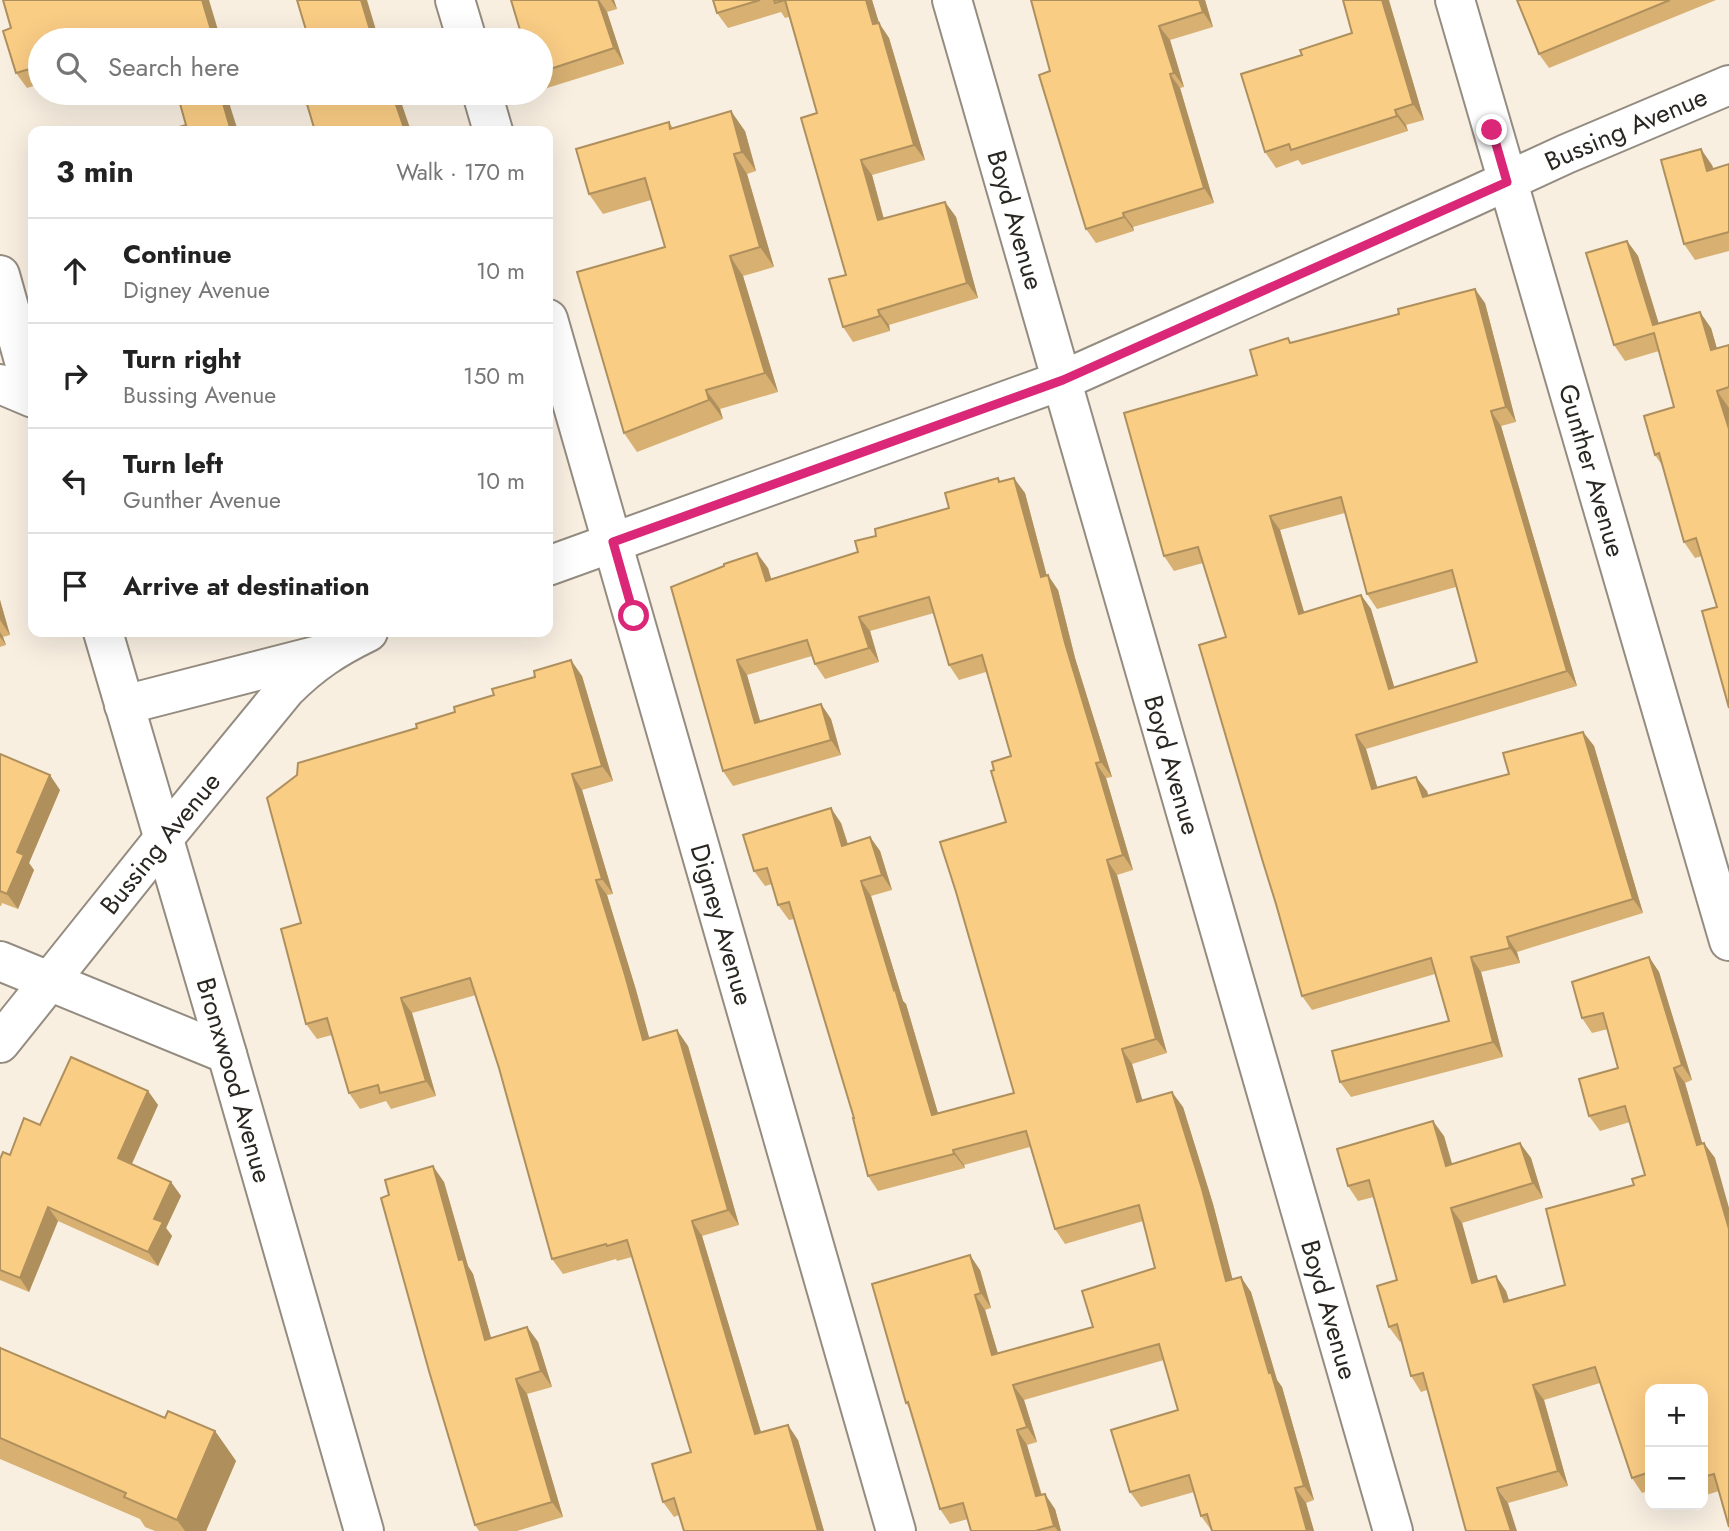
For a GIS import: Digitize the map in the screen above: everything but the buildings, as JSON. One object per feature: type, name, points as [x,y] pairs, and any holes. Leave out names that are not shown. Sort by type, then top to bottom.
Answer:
[{"type":"street","points":[[455,0],[463,28]]},
{"type":"street","name":"Boyd Avenue","points":[[952,0],[1393,1531]]},
{"type":"street","name":"Gunther Avenue","points":[[1455,0],[1729,941]]},
{"type":"street","name":"Bussing Avenue","points":[[553,564],[1063,380],[1566,154],[1729,85]]},
{"type":"street","points":[[485,105],[492,126]]},
{"type":"street","points":[[0,275],[28,378]]},
{"type":"street","name":"Digney Avenue","points":[[553,336],[896,1531]]},
{"type":"street","points":[[0,384],[28,394]]},
{"type":"street","name":"Bronxwood Avenue","points":[[104,637],[363,1531]]},
{"type":"street","name":"Bussing Avenue","points":[[0,1043],[271,705],[304,671],[328,653],[358,637]]},
{"type":"street","name":"Bussing Avenue","points":[[124,705],[328,653]]},
{"type":"street","points":[[0,961],[227,1054]]},
{"type":"route","points":[[634,616],[613,542],[1063,380],[1507,182],[1492,130]]}]
